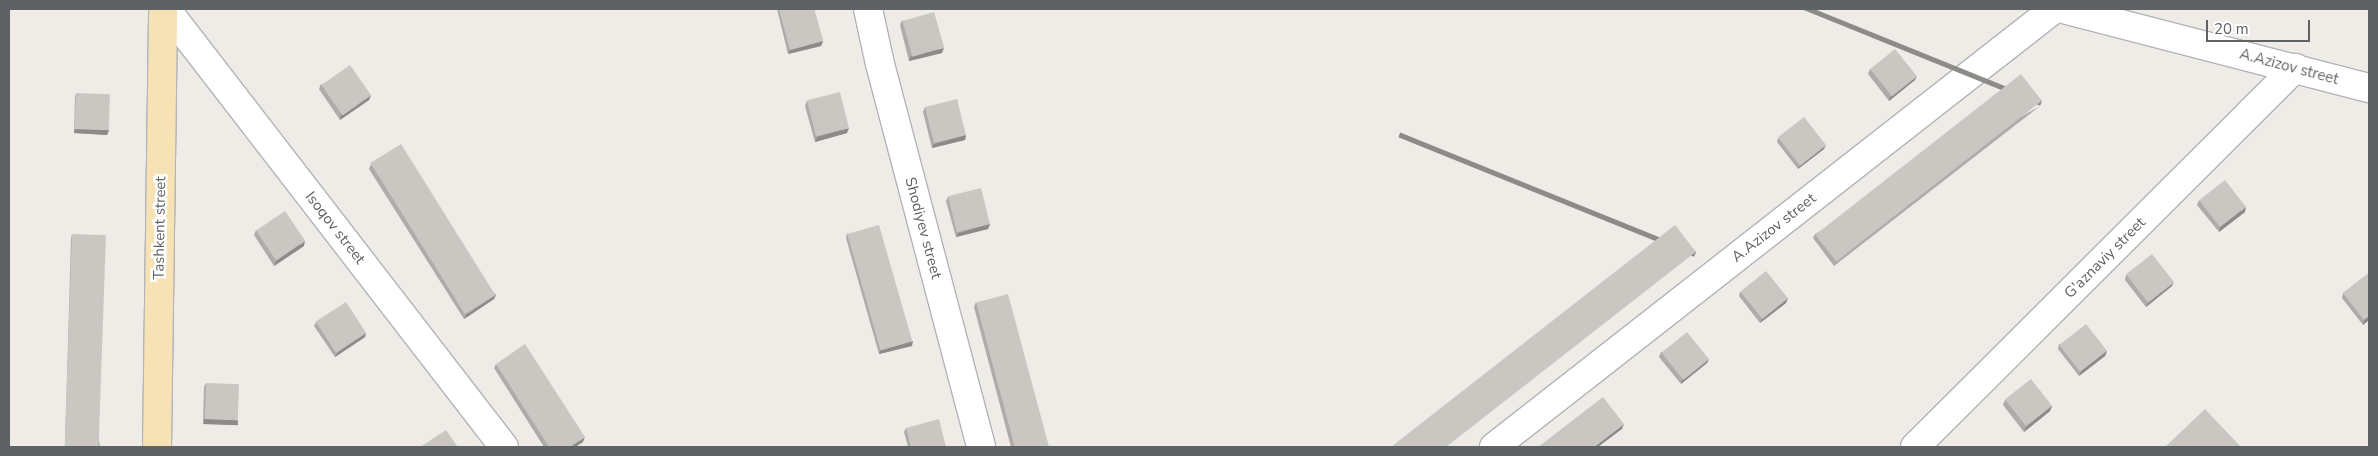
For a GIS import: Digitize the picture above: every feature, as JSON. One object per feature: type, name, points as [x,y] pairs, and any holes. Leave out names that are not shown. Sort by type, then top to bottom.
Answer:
[{"type":"main road","name":"Tashkent street","points":[[157,447],[164,9]]},
{"type":"street","name":"Isoqov street","points":[[164,9],[504,447]]},
{"type":"street","name":"Shodiyev street","points":[[868,9],[880,64],[981,447]]},
{"type":"street","name":"A.Azizov street","points":[[1494,447],[2054,9]]},
{"type":"street","name":"A.Azizov street","points":[[2064,9],[2369,88]]},
{"type":"street","name":"G'aznaviy street","points":[[1915,447],[2295,68]]},
{"type":"building","points":[[779,9],[814,9],[823,41],[790,50]]},
{"type":"building","points":[[934,12],[944,48],[912,57],[902,21]]},
{"type":"building","points":[[1895,49],[1917,76],[1892,96],[1870,69]]},
{"type":"building","points":[[350,65],[371,95],[343,115],[321,85]]},
{"type":"building","points":[[2021,74],[2042,101],[1836,261],[1815,235]]},
{"type":"building","points":[[840,92],[849,128],[816,136],[807,100]]},
{"type":"building","points":[[76,93],[110,94],[109,130],[75,129]]},
{"type":"building","points":[[957,99],[966,135],[934,143],[925,107]]},
{"type":"building","points":[[1804,117],[1826,145],[1800,166],[1778,137]]},
{"type":"building","points":[[401,144],[495,295],[465,314],[370,163]]},
{"type":"building","points":[[2225,180],[2246,207],[2220,227],[2199,200]]},
{"type":"building","points":[[981,188],[990,224],[957,232],[948,196]]},
{"type":"building","points":[[285,211],[305,241],[276,260],[256,231]]},
{"type":"building","points":[[879,225],[912,341],[881,350],[847,234]]},
{"type":"building","points":[[1675,225],[1696,252],[1446,447],[1391,447]]},
{"type":"building","points":[[72,234],[106,235],[99,447],[65,447]]},
{"type":"building","points":[[2152,254],[2174,282],[2148,303],[2126,274]]},
{"type":"building","points":[[1766,271],[1788,298],[1762,319],[1740,292]]},
{"type":"building","points":[[2369,273],[2369,316],[2364,320],[2343,293]]},
{"type":"building","points":[[1008,294],[1049,447],[1015,447],[976,303]]},
{"type":"building","points":[[346,302],[366,333],[336,353],[316,322]]},
{"type":"building","points":[[2086,324],[2107,351],[2080,372],[2059,345]]},
{"type":"building","points":[[1687,332],[1709,359],[1683,380],[1661,353]]},
{"type":"building","points":[[525,344],[585,437],[570,447],[549,447],[496,364]]},
{"type":"building","points":[[2031,379],[2052,406],[2026,426],[2005,399]]},
{"type":"building","points":[[206,383],[239,384],[238,420],[205,419]]},
{"type":"building","points":[[1603,397],[1624,424],[1594,447],[1538,447]]},
{"type":"building","points":[[2205,409],[2241,447],[2165,447]]},
{"type":"building","points":[[939,419],[946,447],[911,447],[906,428]]},
{"type":"building","points":[[446,430],[458,447],[420,447]]}]
